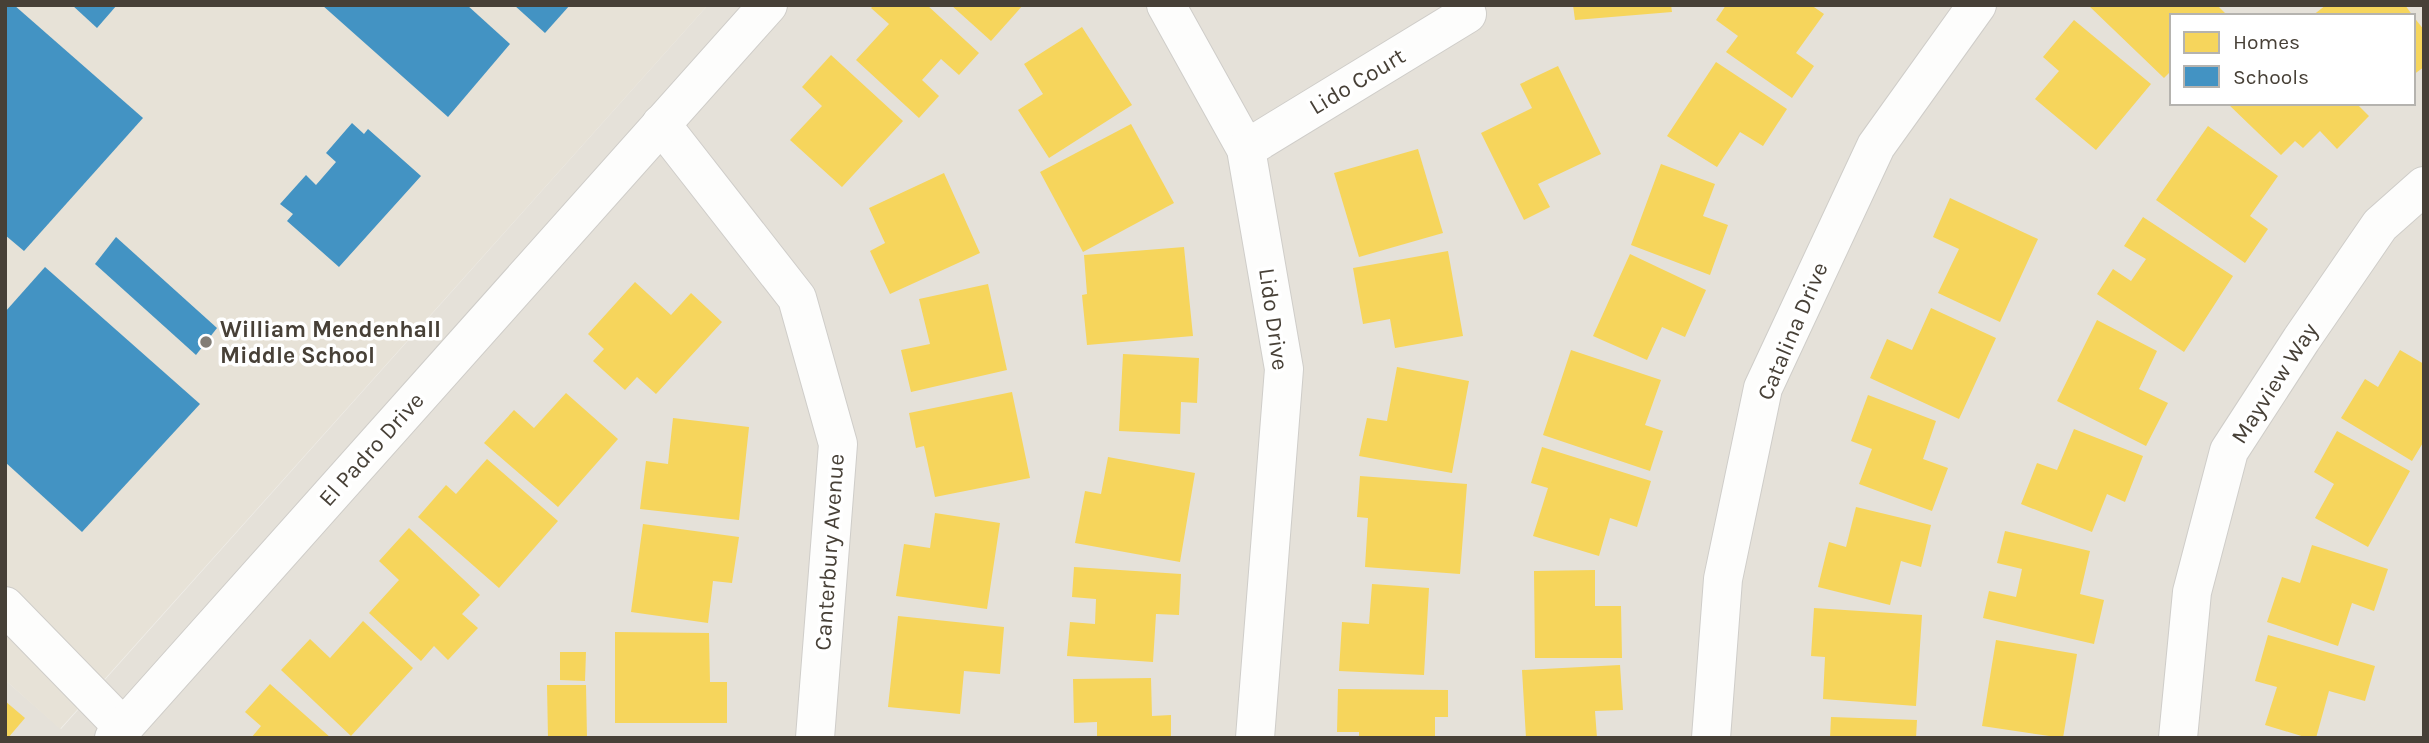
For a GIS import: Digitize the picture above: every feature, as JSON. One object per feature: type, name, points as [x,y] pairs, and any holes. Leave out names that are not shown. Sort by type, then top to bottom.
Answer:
[{"type":"street","name":"El Padro Drive","points":[[118,733],[768,5]]},
{"type":"street","name":"Lido Drive","points":[[1166,5],[1246,149],[1284,369],[1255,738]]},
{"type":"street","name":"Catalina Drive","points":[[1711,738],[1723,579],[1763,388],[1876,146],[1977,5]]},
{"type":"street","name":"Lido Court","points":[[1246,149],[1468,14]]},
{"type":"street","name":"Canterbury Avenue","points":[[661,124],[797,298],[838,444],[815,738]]},
{"type":"street","name":"Mayview Way","points":[[2178,738],[2192,593],[2229,452],[2380,225],[2424,186]]},
{"type":"street","points":[[5,606],[118,733]]},
{"type":"shaded area","name":"William Mendenhall Middle School","points":[[5,5],[708,5],[60,729],[5,680]]},
{"type":"shaded area","points":[[708,5],[2424,5],[2424,738],[5,738],[5,680],[61,729]]},
{"type":"building: Homes","points":[[874,5],[927,5],[979,53],[959,75],[941,59],[922,80],[939,96],[919,118],[856,60],[889,24],[871,8]]},
{"type":"building: Homes","points":[[951,5],[1023,5],[991,41]]},
{"type":"building: Homes","points":[[1573,5],[1671,5],[1672,12],[1575,20]]},
{"type":"building: Homes","points":[[1726,5],[1811,5],[1824,14],[1796,53],[1814,66],[1792,98],[1726,52],[1738,36],[1716,20]]},
{"type":"building: Homes","points":[[2088,5],[2217,5],[2226,14],[2170,14],[2170,72],[2164,78]]},
{"type":"building: Homes","points":[[2326,5],[2405,5],[2412,14],[2315,14]]},
{"type":"building: Homes","points":[[2415,19],[2424,30],[2424,67],[2415,74]]},
{"type":"building: Homes","points":[[2074,20],[2151,84],[2096,150],[2035,99],[2059,71],[2043,57]]},
{"type":"building: Homes","points":[[1082,27],[1132,105],[1049,158],[1018,110],[1043,94],[1024,64]]},
{"type":"building: Homes","points":[[831,55],[903,121],[842,187],[790,140],[822,106],[802,87]]},
{"type":"building: Homes","points":[[1716,62],[1787,109],[1763,146],[1740,132],[1717,167],[1667,136]]},
{"type":"building: Homes","points":[[1558,66],[1601,154],[1538,184],[1550,207],[1524,220],[1481,133],[1532,108],[1520,84]]},
{"type":"building: Homes","points":[[2229,105],[2358,105],[2369,116],[2337,149],[2320,131],[2303,148],[2295,141],[2281,155]]},
{"type":"building: Homes","points":[[1131,124],[1174,203],[1083,252],[1040,172]]},
{"type":"building: Homes","points":[[2208,126],[2278,176],[2250,216],[2268,229],[2245,263],[2156,200]]},
{"type":"building: Homes","points":[[1418,149],[1443,233],[1359,257],[1334,173]]},
{"type":"building: Homes","points":[[1661,164],[1715,184],[1703,216],[1728,225],[1710,275],[1631,245]]},
{"type":"building: Homes","points":[[944,173],[980,253],[890,294],[870,251],[885,243],[869,208]]},
{"type":"building: Homes","points":[[1950,198],[2038,239],[2000,322],[1938,293],[1959,249],[1933,237]]},
{"type":"building: Homes","points":[[2143,217],[2233,276],[2184,352],[2097,294],[2113,269],[2131,281],[2146,259],[2124,246]]},
{"type":"building: Homes","points":[[1184,247],[1193,336],[1087,345],[1082,295],[1087,294],[1084,255]]},
{"type":"building: Homes","points":[[1448,251],[1463,336],[1395,348],[1390,319],[1363,324],[1353,268]]},
{"type":"building: Homes","points":[[1630,254],[1706,290],[1685,337],[1662,327],[1647,360],[1593,336]]},
{"type":"building: Homes","points":[[635,282],[671,315],[691,293],[722,322],[656,394],[637,377],[625,390],[593,361],[604,349],[588,334]]},
{"type":"building: Homes","points":[[988,284],[1007,370],[911,392],[901,350],[930,344],[919,299]]},
{"type":"building: Homes","points":[[1931,308],[1996,338],[1959,419],[1870,378],[1887,339],[1912,350]]},
{"type":"building: Homes","points":[[2097,320],[2157,351],[2139,389],[2168,403],[2146,446],[2057,401]]},
{"type":"building: Homes","points":[[1571,350],[1661,380],[1645,425],[1663,431],[1650,471],[1543,435]]},
{"type":"building: Homes","points":[[2400,350],[2424,364],[2424,441],[2412,461],[2341,418],[2365,379],[2378,387]]},
{"type":"building: Homes","points":[[1123,354],[1199,358],[1197,403],[1181,402],[1180,434],[1119,431]]},
{"type":"building: Homes","points":[[1397,367],[1469,381],[1452,473],[1359,456],[1367,418],[1387,421]]},
{"type":"building: Homes","points":[[1012,392],[1030,478],[935,497],[924,446],[916,448],[909,413]]},
{"type":"building: Homes","points":[[566,393],[618,439],[558,507],[484,443],[514,410],[534,428]]},
{"type":"building: Homes","points":[[1868,395],[1936,421],[1923,459],[1948,468],[1932,511],[1859,484],[1872,449],[1851,441]]},
{"type":"building: Homes","points":[[673,418],[749,427],[739,520],[640,509],[646,461],[668,464]]},
{"type":"building: Homes","points":[[2074,429],[2143,456],[2125,502],[2107,494],[2092,532],[2021,504],[2037,463],[2057,470]]},
{"type":"building: Homes","points":[[2337,431],[2410,471],[2368,547],[2315,518],[2334,484],[2314,472]]},
{"type":"building: Homes","points":[[1542,447],[1651,481],[1637,527],[1610,518],[1599,556],[1533,536],[1548,488],[1531,483]]},
{"type":"building: Homes","points":[[1108,457],[1195,473],[1180,562],[1075,543],[1085,491],[1101,494]]},
{"type":"building: Homes","points":[[487,459],[558,521],[499,588],[418,517],[446,485],[456,494]]},
{"type":"building: Homes","points":[[1360,476],[1467,484],[1460,574],[1365,567],[1368,518],[1357,517]]},
{"type":"building: Homes","points":[[1856,507],[1931,525],[1921,567],[1901,561],[1890,605],[1818,587],[1829,542],[1846,547]]},
{"type":"building: Homes","points":[[935,513],[1000,523],[987,609],[896,596],[904,544],[930,548]]},
{"type":"building: Homes","points":[[643,524],[739,537],[732,583],[713,581],[708,623],[631,612]]},
{"type":"building: Homes","points":[[409,528],[480,595],[462,614],[478,628],[448,660],[434,646],[421,661],[369,613],[399,580],[379,561]]},
{"type":"building: Homes","points":[[2005,531],[2090,551],[2080,594],[2104,600],[2094,644],[1983,618],[1989,591],[2016,597],[2022,569],[1997,563]]},
{"type":"building: Homes","points":[[2312,545],[2388,569],[2374,611],[2352,603],[2338,646],[2267,622],[2282,577],[2300,583]]},
{"type":"building: Homes","points":[[1074,567],[1181,574],[1179,615],[1156,614],[1153,662],[1067,656],[1070,622],[1095,624],[1096,599],[1072,597]]},
{"type":"building: Homes","points":[[1595,570],[1595,606],[1621,606],[1622,658],[1535,658],[1534,571]]},
{"type":"building: Homes","points":[[1372,584],[1429,588],[1424,675],[1339,671],[1342,622],[1369,624]]},
{"type":"building: Homes","points":[[1814,608],[1922,615],[1916,706],[1823,699],[1825,657],[1811,656]]},
{"type":"building: Homes","points":[[898,616],[1004,627],[1000,674],[964,671],[960,714],[888,707]]},
{"type":"building: Homes","points":[[363,621],[413,668],[351,736],[281,670],[310,639],[330,658]]},
{"type":"building: Homes","points":[[615,632],[709,633],[710,682],[727,682],[727,723],[615,723]]},
{"type":"building: Homes","points":[[2268,635],[2375,666],[2365,701],[2329,691],[2316,738],[2265,725],[2277,687],[2255,681]]},
{"type":"building: Homes","points":[[1996,640],[2077,654],[2063,738],[1982,726]]},
{"type":"building: Homes","points":[[560,652],[586,652],[585,681],[560,680]]},
{"type":"building: Homes","points":[[1620,665],[1623,710],[1595,711],[1597,738],[1526,738],[1522,670]]},
{"type":"building: Homes","points":[[1151,678],[1152,716],[1171,715],[1171,738],[1097,738],[1097,722],[1074,723],[1073,679]]},
{"type":"building: Homes","points":[[270,684],[331,738],[251,738],[261,726],[245,712]]},
{"type":"building: Homes","points":[[547,685],[586,685],[587,738],[548,738]]},
{"type":"building: Homes","points":[[1338,689],[1448,690],[1448,717],[1435,717],[1435,738],[1359,738],[1359,732],[1337,732]]},
{"type":"building: Homes","points":[[5,701],[25,718],[8,738],[5,738]]},
{"type":"building: Homes","points":[[1831,717],[1917,720],[1916,738],[1830,738]]},
{"type":"building: Schools","points":[[5,5],[14,5],[143,118],[24,251],[5,235]]},
{"type":"building: Schools","points":[[72,5],[117,5],[97,28]]},
{"type":"building: Schools","points":[[322,5],[467,5],[510,44],[448,117]]},
{"type":"building: Schools","points":[[514,5],[570,5],[545,33]]},
{"type":"building: Schools","points":[[352,123],[364,134],[368,129],[421,176],[339,267],[287,221],[293,214],[280,204],[306,175],[316,185],[336,162],[326,153]]},
{"type":"building: Schools","points":[[116,237],[217,328],[196,355],[95,264]]},
{"type":"building: Schools","points":[[45,267],[200,404],[82,532],[5,462],[5,312]]},
{"type":"place","name":"William Mendenhall Middle School","points":[[206,342]]}]
